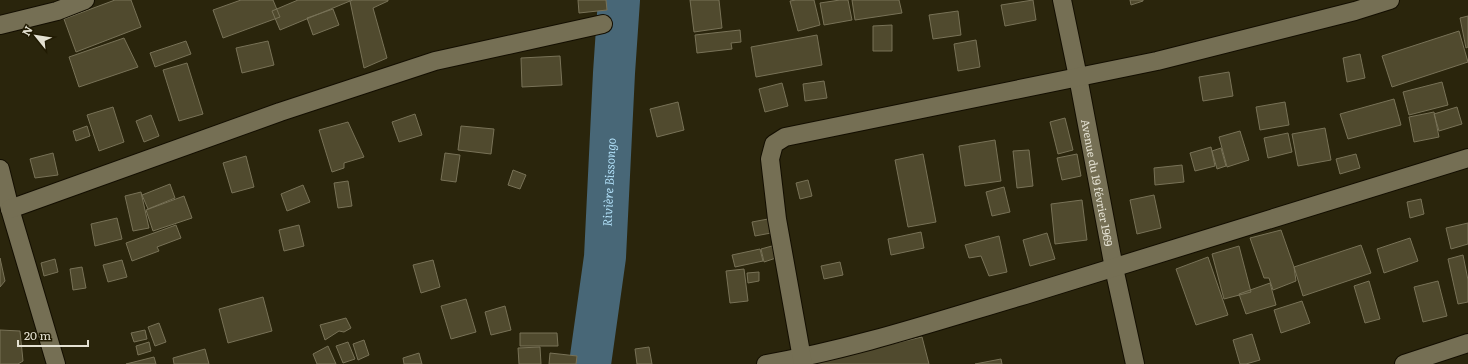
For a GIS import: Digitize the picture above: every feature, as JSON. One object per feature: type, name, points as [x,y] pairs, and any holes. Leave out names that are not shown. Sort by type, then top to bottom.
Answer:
[{"type":"street","points":[[0,25],[57,11],[85,0]]},
{"type":"street","name":"Avenue du 19 février 1969","points":[[1062,0],[1114,268],[1135,364]]},
{"type":"street","points":[[803,361],[777,219],[770,159],[774,144],[785,137],[1157,61],[1355,11],[1390,0]]},
{"type":"street","points":[[10,210],[280,112],[435,60],[603,24]]},
{"type":"street","points":[[766,364],[803,361],[826,352],[924,325],[1114,268],[1468,158]]},
{"type":"street","points":[[0,169],[10,210],[56,364]]},
{"type":"street","points":[[1404,364],[1468,343]]},
{"type":"building","points":[[115,0],[131,0],[141,27],[76,52],[64,19]]},
{"type":"building","points":[[241,0],[273,0],[280,17],[223,38],[213,10]]},
{"type":"building","points":[[298,0],[350,1],[280,30],[272,11]]},
{"type":"building","points":[[388,0],[373,8],[387,58],[364,68],[350,1]]},
{"type":"building","points":[[578,0],[606,0],[607,10],[579,13]]},
{"type":"building","points":[[690,0],[719,0],[722,28],[694,32]]},
{"type":"building","points":[[814,0],[820,25],[798,31],[790,1]]},
{"type":"building","points":[[848,0],[852,20],[824,25],[820,3]]},
{"type":"building","points":[[852,0],[899,0],[902,13],[855,20]]},
{"type":"building","points":[[1033,0],[1036,20],[1005,26],[1001,5]]},
{"type":"building","points":[[1130,0],[1143,0],[1143,1],[1131,5]]},
{"type":"building","points":[[333,9],[339,25],[313,35],[307,18]]},
{"type":"building","points":[[958,11],[961,35],[933,39],[929,15]]},
{"type":"building","points":[[1468,16],[1468,47],[1466,48],[1460,18]]},
{"type":"building","points":[[892,25],[892,51],[873,51],[873,26]]},
{"type":"building","points":[[740,30],[741,42],[731,43],[732,49],[697,53],[695,35]]},
{"type":"building","points":[[1459,31],[1468,62],[1392,87],[1382,56]]},
{"type":"building","points":[[817,35],[822,65],[756,77],[751,47]]},
{"type":"building","points":[[124,38],[138,67],[79,87],[69,57]]},
{"type":"building","points":[[976,40],[980,67],[958,71],[954,44]]},
{"type":"building","points":[[186,41],[191,54],[155,67],[150,53]]},
{"type":"building","points":[[268,41],[274,65],[242,73],[236,48]]},
{"type":"building","points":[[1360,54],[1365,78],[1347,82],[1343,58]]},
{"type":"building","points":[[560,56],[562,85],[522,87],[521,58]]},
{"type":"building","points":[[187,63],[203,114],[179,121],[163,70]]},
{"type":"building","points":[[1229,72],[1233,96],[1203,101],[1199,77]]},
{"type":"building","points":[[824,81],[827,98],[805,101],[803,84]]},
{"type":"building","points":[[1442,82],[1448,105],[1409,115],[1403,92]]},
{"type":"building","points":[[782,83],[788,106],[765,112],[759,89]]},
{"type":"building","points":[[1394,99],[1401,125],[1348,139],[1340,114]]},
{"type":"building","points":[[678,102],[684,130],[657,137],[650,109]]},
{"type":"building","points":[[1285,102],[1289,125],[1260,130],[1256,107]]},
{"type":"building","points":[[113,107],[124,142],[99,151],[87,115]]},
{"type":"building","points":[[1457,107],[1462,124],[1439,131],[1434,114]]},
{"type":"building","points":[[1434,112],[1439,137],[1414,142],[1409,117]]},
{"type":"building","points":[[415,114],[422,135],[399,142],[392,122]]},
{"type":"building","points":[[151,115],[159,136],[144,142],[136,121]]},
{"type":"building","points":[[1065,118],[1073,150],[1058,154],[1050,122]]},
{"type":"building","points":[[348,122],[364,157],[344,163],[344,168],[332,172],[319,130]]},
{"type":"building","points":[[87,126],[90,136],[76,141],[73,131]]},
{"type":"building","points":[[461,126],[494,129],[491,154],[458,150]]},
{"type":"building","points":[[1325,128],[1331,160],[1298,166],[1292,134]]},
{"type":"building","points":[[1240,131],[1249,160],[1227,167],[1219,137]]},
{"type":"building","points":[[1288,133],[1292,152],[1268,158],[1264,138]]},
{"type":"building","points":[[995,140],[1001,181],[965,186],[959,146]]},
{"type":"building","points":[[1211,147],[1215,166],[1195,171],[1190,153]]},
{"type":"building","points":[[1221,148],[1226,166],[1217,169],[1212,151]]},
{"type":"building","points":[[1029,150],[1033,186],[1017,188],[1013,151]]},
{"type":"building","points":[[53,153],[58,175],[35,178],[30,159]]},
{"type":"building","points":[[445,153],[460,155],[456,182],[441,180]]},
{"type":"building","points":[[923,154],[936,222],[908,227],[895,160]]},
{"type":"building","points":[[1077,154],[1081,176],[1062,180],[1057,158]]},
{"type":"building","points":[[1356,154],[1360,168],[1340,174],[1336,159]]},
{"type":"building","points":[[246,156],[254,187],[232,193],[223,163]]},
{"type":"building","points":[[1182,165],[1184,182],[1155,185],[1154,168]]},
{"type":"building","points":[[513,170],[526,175],[520,189],[508,185]]},
{"type":"building","points":[[808,180],[812,196],[800,199],[796,183]]},
{"type":"building","points":[[348,181],[352,206],[338,208],[334,183]]},
{"type":"building","points":[[170,184],[175,198],[148,209],[142,195]]},
{"type":"building","points":[[303,185],[310,202],[287,211],[281,194]]},
{"type":"building","points":[[1004,187],[1010,212],[992,216],[986,192]]},
{"type":"building","points":[[141,192],[149,228],[133,231],[125,196]]},
{"type":"building","points":[[1154,195],[1161,228],[1137,234],[1130,200]]},
{"type":"building","points":[[184,196],[192,218],[153,231],[146,210]]},
{"type":"building","points":[[1421,199],[1424,214],[1410,218],[1407,202]]},
{"type":"building","points":[[1082,200],[1087,240],[1055,244],[1051,204]]},
{"type":"building","points":[[117,218],[122,239],[95,246],[91,224]]},
{"type":"building","points":[[768,219],[771,233],[755,236],[752,222]]},
{"type":"building","points":[[1468,223],[1468,244],[1451,249],[1446,228]]},
{"type":"building","points":[[176,225],[181,238],[157,247],[159,251],[132,261],[126,243]]},
{"type":"building","points":[[299,225],[304,246],[284,251],[279,230]]},
{"type":"building","points":[[1281,230],[1294,267],[1296,281],[1273,290],[1269,278],[1264,278],[1250,238]]},
{"type":"building","points":[[921,232],[924,248],[891,255],[888,239]]},
{"type":"building","points":[[1047,233],[1055,259],[1030,266],[1023,240]]},
{"type":"building","points":[[999,236],[1007,272],[989,276],[981,256],[969,258],[965,245]]},
{"type":"building","points":[[1410,238],[1418,261],[1384,273],[1377,249]]},
{"type":"building","points":[[1361,245],[1371,273],[1303,296],[1294,267]]},
{"type":"building","points":[[772,246],[776,258],[764,262],[761,249]]},
{"type":"building","points":[[1239,246],[1251,292],[1224,299],[1212,254]]},
{"type":"building","points":[[760,249],[763,261],[735,267],[732,255]]},
{"type":"building","points":[[1463,255],[1468,280],[1468,302],[1458,304],[1448,259]]},
{"type":"building","points":[[1208,257],[1228,315],[1196,325],[1176,269]]},
{"type":"building","points":[[0,258],[5,281],[0,287]]},
{"type":"building","points":[[55,259],[58,272],[44,276],[41,263]]},
{"type":"building","points":[[122,260],[127,277],[108,282],[103,265]]},
{"type":"building","points":[[433,260],[440,287],[421,293],[413,265]]},
{"type":"building","points":[[840,262],[843,275],[824,279],[821,266]]},
{"type":"building","points":[[82,267],[86,288],[73,290],[70,269]]},
{"type":"building","points":[[744,269],[748,301],[730,303],[726,271]]},
{"type":"building","points":[[759,272],[759,281],[748,283],[747,273]]},
{"type":"building","points":[[1369,281],[1380,319],[1365,323],[1354,286]]},
{"type":"building","points":[[1438,281],[1447,316],[1423,322],[1414,287]]},
{"type":"building","points":[[1270,283],[1276,305],[1246,314],[1239,294]]},
{"type":"building","points":[[263,297],[272,331],[228,343],[219,309]]},
{"type":"building","points":[[466,299],[476,332],[451,339],[441,306]]},
{"type":"building","points":[[1302,301],[1310,323],[1281,333],[1274,310]]},
{"type":"building","points":[[505,306],[511,330],[491,335],[485,312]]},
{"type":"building","points":[[346,318],[351,328],[344,332],[339,331],[325,340],[320,325]]},
{"type":"building","points":[[159,323],[166,342],[155,346],[148,327]]},
{"type":"building","points":[[0,330],[20,331],[23,361],[18,364],[0,364]]},
{"type":"building","points":[[145,330],[147,339],[134,342],[131,333]]},
{"type":"building","points":[[520,333],[557,333],[558,346],[520,346]]},
{"type":"building","points":[[1252,334],[1260,360],[1240,364],[1233,340]]},
{"type":"building","points":[[922,337],[929,364],[808,364],[808,363]]},
{"type":"building","points":[[364,340],[369,355],[358,360],[353,344]]},
{"type":"building","points":[[149,342],[151,351],[138,355],[136,346]]},
{"type":"building","points":[[348,342],[355,359],[343,363],[336,346]]},
{"type":"building","points":[[328,346],[336,364],[317,364],[313,354]]},
{"type":"building","points":[[540,347],[541,364],[519,364],[518,348]]},
{"type":"building","points":[[649,347],[652,364],[637,364],[635,349]]},
{"type":"building","points":[[205,349],[209,364],[174,364],[173,358]]},
{"type":"building","points":[[419,353],[422,364],[404,364],[403,358]]},
{"type":"building","points":[[550,353],[577,356],[576,364],[549,364]]},
{"type":"building","points":[[154,357],[156,364],[126,364]]},
{"type":"building","points":[[1001,359],[1002,364],[975,364]]},
{"type":"waterway","name":"Rivière Bissongo","points":[[590,364],[605,257],[619,0]]}]
